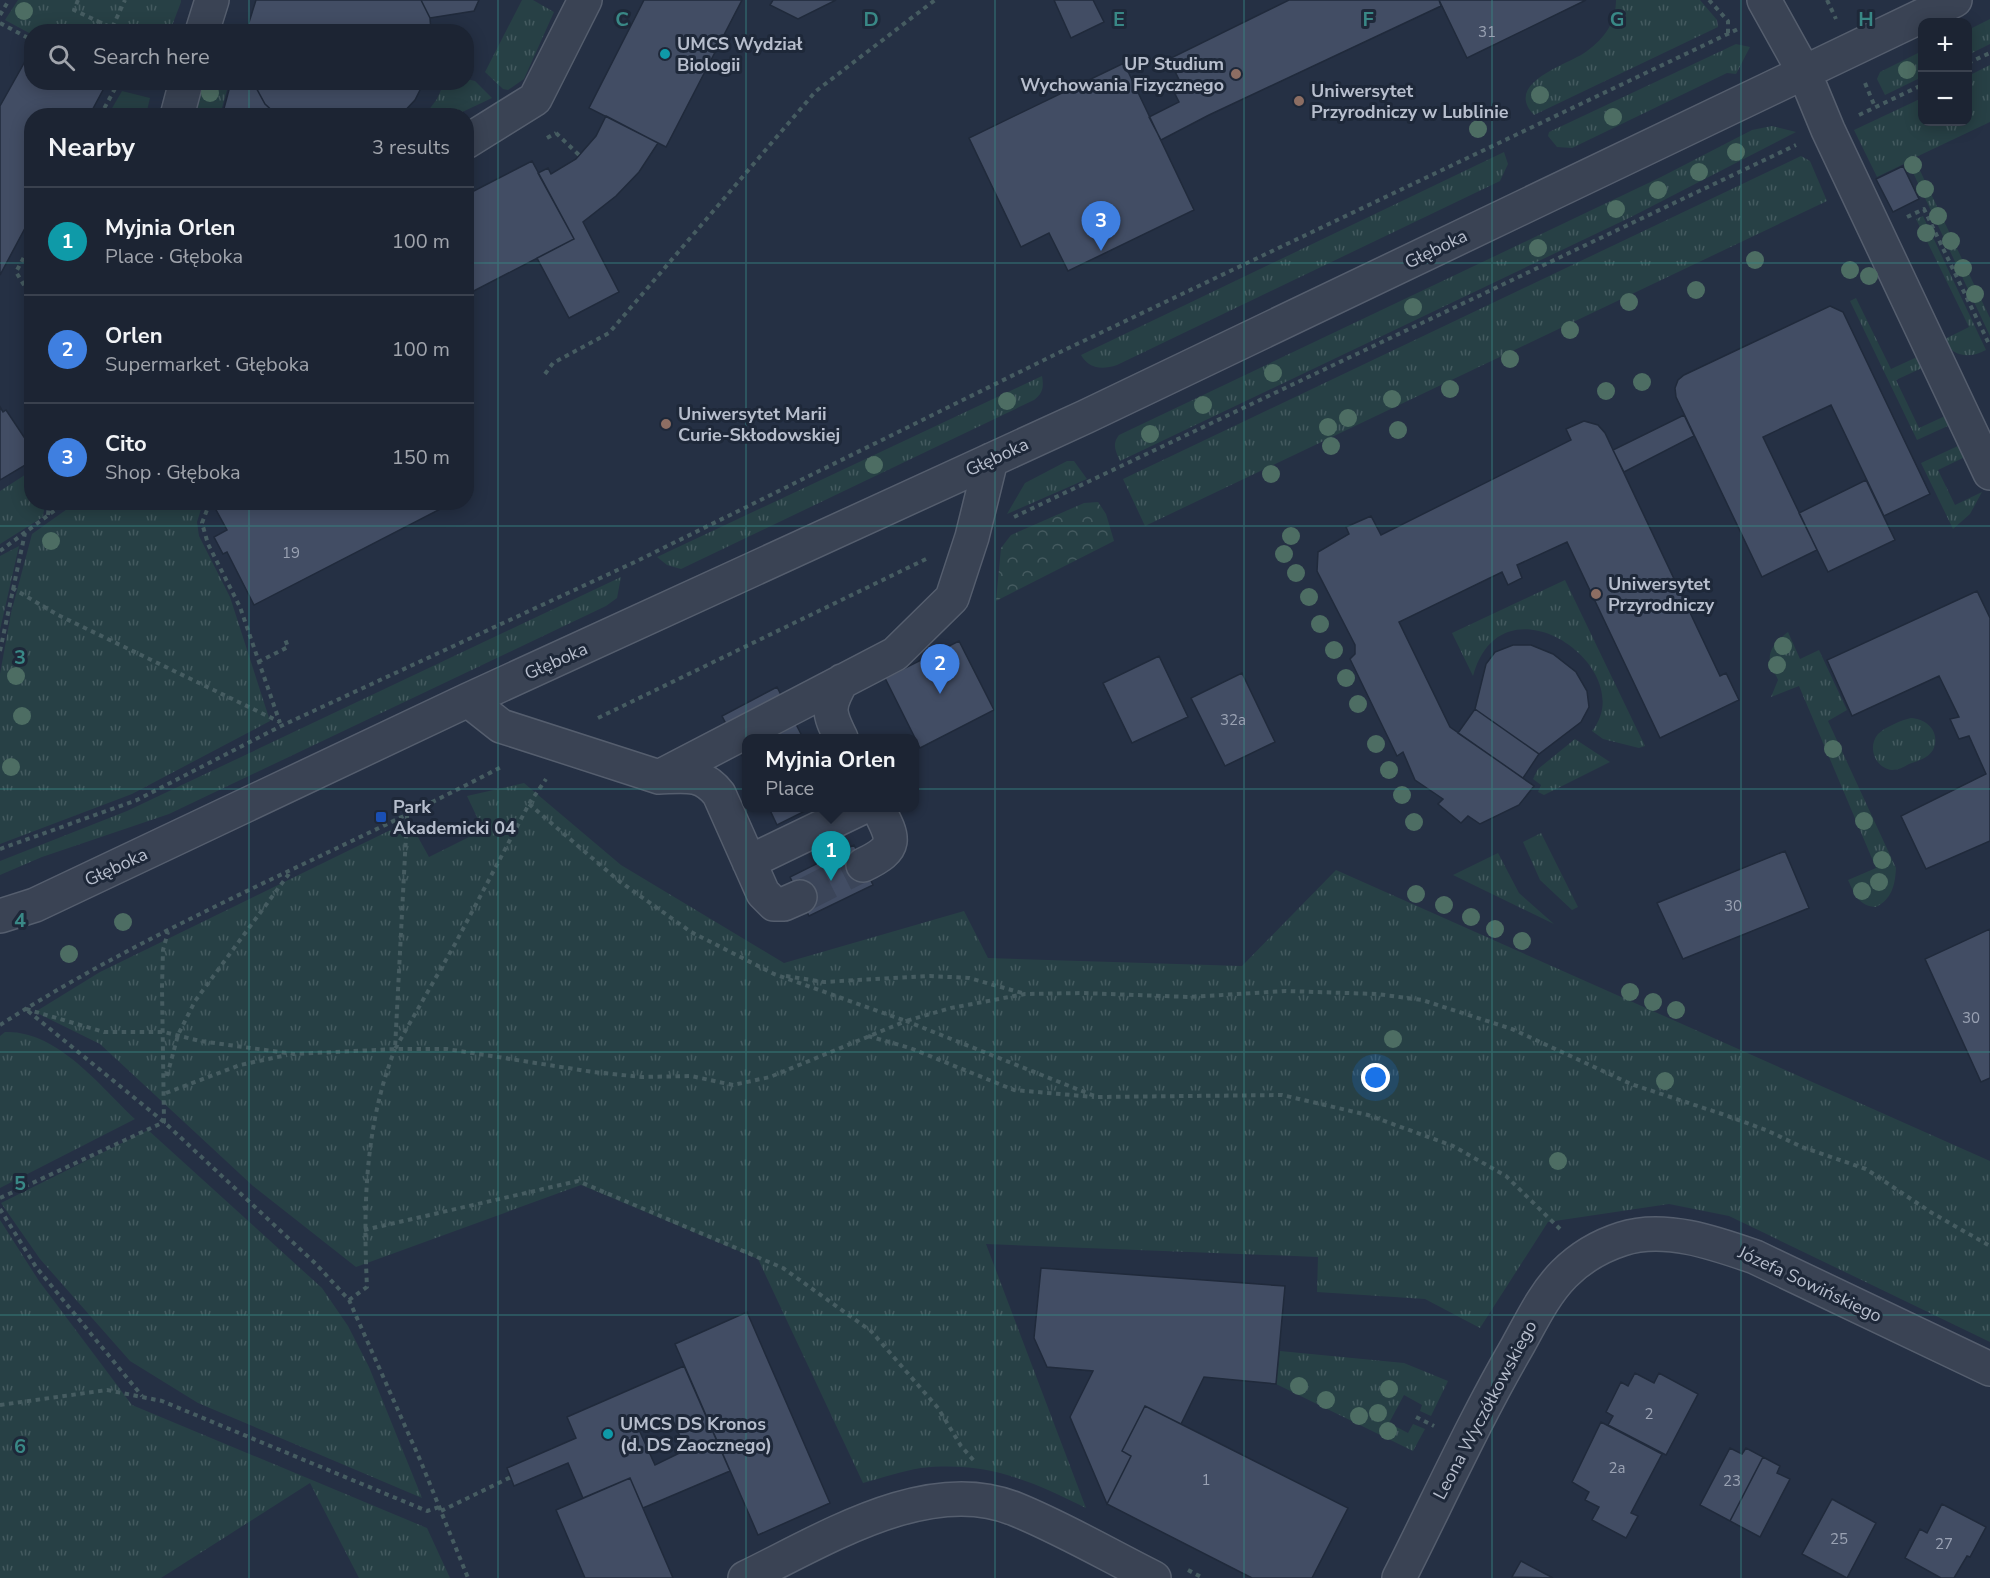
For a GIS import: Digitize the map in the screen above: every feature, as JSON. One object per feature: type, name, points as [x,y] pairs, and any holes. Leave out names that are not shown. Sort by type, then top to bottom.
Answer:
[{"type":"street","points":[[204,24],[212,0]]},
{"type":"street","points":[[474,137],[535,99],[585,0]]},
{"type":"street","points":[[1764,0],[1804,72],[1828,130],[1990,473]]},
{"type":"street","name":"Głęboka","points":[[0,916],[35,905],[468,700],[991,460],[1955,0]]},
{"type":"street","points":[[179,108],[184,90]]},
{"type":"street","points":[[659,777],[895,654],[952,598],[972,537],[991,460]]},
{"type":"street","points":[[839,734],[829,709],[832,698],[842,681]]},
{"type":"street","points":[[468,700],[501,726],[547,742],[659,777],[695,776],[710,783],[719,794],[763,893],[774,904],[784,904],[800,897]]},
{"type":"street","points":[[749,862],[851,812]]},
{"type":"street","points":[[863,865],[889,849],[892,840],[891,832],[881,812]]},
{"type":"street","name":"Głęboka","points":[[0,934],[35,905]]},
{"type":"street","name":"Józefa Sowińskiego","points":[[1587,1254],[1622,1239],[1648,1234],[1719,1244],[1764,1261],[1990,1369]]},
{"type":"street","name":"Leona Wyczółkowskiego","points":[[1399,1578],[1495,1385],[1543,1302],[1563,1275],[1587,1254]]},
{"type":"street","points":[[745,1578],[887,1511],[951,1497],[1013,1508],[1154,1578]]},
{"type":"path","points":[[0,15],[9,0]]},
{"type":"path","points":[[78,0],[74,10],[105,24]]},
{"type":"path","points":[[113,24],[125,0]]},
{"type":"path","points":[[545,374],[553,363],[609,333],[816,91],[935,0]]},
{"type":"path","points":[[0,849],[137,800],[280,724],[637,561],[1054,356],[1728,34],[1728,21],[1709,0]]},
{"type":"path","points":[[0,23],[24,36]]},
{"type":"path","points":[[1972,61],[1990,52]]},
{"type":"path","points":[[104,108],[111,90]]},
{"type":"path","points":[[548,125],[579,155]]},
{"type":"path","points":[[24,256],[15,272],[24,286]]},
{"type":"path","points":[[48,510],[48,516]]},
{"type":"path","points":[[0,551],[56,510]]},
{"type":"path","points":[[207,510],[202,523],[208,544],[240,607],[280,724]]},
{"type":"path","points":[[0,651],[25,533]]},
{"type":"path","points":[[12,588],[58,615],[280,724]]},
{"type":"path","points":[[258,662],[288,647],[285,639]]},
{"type":"path","points":[[349,1300],[367,1287],[364,1230],[367,1171],[374,1118],[395,1049],[455,944],[530,804],[554,766],[547,742]]},
{"type":"path","points":[[530,804],[619,881],[682,925],[774,974],[906,1021],[1098,1097]]},
{"type":"path","points":[[395,1049],[407,816]]},
{"type":"path","points":[[165,1082],[178,1035],[195,1002],[291,871]]},
{"type":"path","points":[[164,1122],[163,950],[168,931]]},
{"type":"path","points":[[774,974],[824,982],[930,975],[969,978],[1025,994]]},
{"type":"path","points":[[165,1093],[240,1065],[294,1054],[395,1049],[447,1049],[592,1072],[642,1077],[691,1076],[733,1084],[770,1077],[906,1021],[951,1008],[1025,994],[1083,993],[1189,997],[1297,991],[1377,994],[1422,1000],[1512,1029],[1631,1084],[1722,1114],[1766,1130],[1802,1147],[1866,1169],[1932,1213],[1990,1246]]},
{"type":"path","points":[[294,1054],[200,1041],[164,1032],[104,1032],[25,1009],[164,1122],[316,1264],[349,1300],[468,1578]]},
{"type":"path","points":[[868,1036],[910,1048],[1014,1090],[1098,1097],[1282,1095],[1379,1118],[1453,1146],[1506,1176],[1587,1254]]},
{"type":"path","points":[[0,1198],[164,1122]]},
{"type":"path","points":[[364,1230],[578,1181],[783,1268],[871,1331],[938,1408],[961,1446],[982,1470]]},
{"type":"path","points":[[0,1209],[36,1267],[143,1396]]},
{"type":"path","points":[[0,1405],[107,1390],[143,1396],[162,1401],[427,1512],[440,1509],[511,1477]]},
{"type":"green space","points":[[18,0],[181,0],[173,24],[24,24],[24,30],[5,20]]},
{"type":"green space","points":[[522,0],[533,0],[554,12],[524,79],[508,90],[503,89],[485,72]]},
{"type":"green space","points":[[1616,0],[1700,0],[1717,20],[1718,27],[1534,115],[1526,103],[1527,93],[1532,84],[1555,68],[1587,51],[1599,41],[1612,22]]},
{"type":"green space","points":[[1990,19],[1990,44],[1972,53],[1972,28]]},
{"type":"green space","points":[[1736,44],[1750,47],[1736,74],[1727,73],[1572,148],[1557,147],[1548,136],[1549,132]]},
{"type":"green space","points":[[1918,53],[1918,79],[1885,95],[1877,79],[1880,72]]},
{"type":"green space","points":[[1990,65],[1990,122],[1914,158],[1990,318],[1990,336],[1908,162],[1877,177],[1854,130],[1918,100],[1918,126],[1972,126],[1972,74]]},
{"type":"green space","points":[[474,81],[492,98],[471,108],[430,108],[441,90],[474,90]]},
{"type":"green space","points":[[202,90],[227,90],[222,108],[197,108]]},
{"type":"green space","points":[[122,91],[150,98],[148,108],[112,108]]},
{"type":"green space","points":[[1772,126],[1796,132],[1631,217],[1120,461],[1115,447],[1119,435],[1661,177],[1752,130]]},
{"type":"green space","points":[[1504,152],[1508,164],[1500,181],[1117,365],[1106,368],[1092,366],[1081,355]]},
{"type":"green space","points":[[1801,156],[1810,161],[1827,201],[1145,526],[1123,479]]},
{"type":"green space","points":[[1923,216],[1986,350],[1980,353],[1962,355],[1952,350],[1943,340],[1969,327],[1916,219]]},
{"type":"green space","points":[[1856,298],[1891,369],[1917,357],[1922,368],[1896,380],[1919,428],[1945,416],[1950,425],[1917,440],[1850,301]]},
{"type":"green space","points":[[1042,376],[1042,390],[1034,400],[681,569],[667,565],[657,557]]},
{"type":"green space","points":[[1960,445],[1965,457],[1938,470],[1955,505],[1982,492],[1970,514],[1953,529],[1921,463]]},
{"type":"green space","points":[[1067,461],[1074,461],[1087,479],[1007,514],[1025,483]]},
{"type":"green space","points":[[24,476],[24,510],[44,510],[43,517],[0,544],[0,491]]},
{"type":"green space","points":[[1098,502],[1106,514],[1114,541],[996,601],[1001,548],[1011,535],[1084,503]]},
{"type":"green space","points":[[66,510],[201,510],[197,522],[199,536],[230,597],[270,721],[132,794],[0,844],[0,674],[11,613],[32,534]]},
{"type":"green space","points":[[19,546],[0,630],[0,556]]},
{"type":"green space","points":[[621,577],[617,598],[606,606],[169,814],[42,857],[0,875],[0,861],[127,811]]},
{"type":"green space","points":[[1565,580],[1645,746],[1639,748],[1603,739],[1592,731],[1602,706],[1599,681],[1584,658],[1562,640],[1537,630],[1511,631],[1488,645],[1473,676],[1452,633]]},
{"type":"green space","points":[[1788,632],[1800,659],[1819,650],[1847,710],[1828,721],[1896,868],[1892,891],[1886,900],[1876,907],[1862,902],[1855,895],[1848,880],[1876,868],[1799,686],[1771,697],[1778,680],[1771,667],[1771,651]]},
{"type":"green space","points":[[1911,718],[1923,721],[1931,728],[1935,738],[1933,750],[1926,757],[1901,768],[1892,770],[1886,768],[1874,756],[1875,739],[1885,729]]},
{"type":"green space","points":[[1575,739],[1610,762],[1544,795],[1538,792],[1541,785],[1533,779],[1538,769]]},
{"type":"green space","points":[[524,783],[621,865],[784,963],[964,911],[988,958],[1242,966],[1336,870],[1990,1161],[1990,1342],[1729,1216],[1669,1204],[1548,1222],[1480,1328],[1425,1299],[1317,1292],[1318,1257],[986,1244],[1086,1508],[1026,1481],[987,1470],[966,1467],[921,1468],[863,1483],[758,1259],[581,1185],[356,1267],[253,1186],[100,1044],[35,1012],[100,972],[409,821],[429,857],[483,830],[467,796]]},
{"type":"green space","points":[[1541,833],[1578,907],[1572,910],[1540,880],[1523,842]]},
{"type":"green space","points":[[1498,853],[1519,893],[1554,924],[1453,875]]},
{"type":"green space","points":[[5,1032],[24,1034],[42,1040],[60,1050],[92,1076],[135,1119],[0,1188],[0,1036]]},
{"type":"green space","points":[[148,1130],[322,1288],[348,1326],[369,1367],[422,1498],[198,1403],[130,1361],[40,1259],[1,1203]]},
{"type":"green space","points":[[0,1220],[39,1281],[132,1405],[427,1528],[450,1578],[359,1578],[310,1483],[161,1578],[0,1578]]},
{"type":"green space","points":[[1280,1351],[1404,1363],[1448,1381],[1431,1416],[1420,1411],[1422,1405],[1404,1395],[1389,1423],[1408,1433],[1413,1424],[1425,1429],[1413,1451],[1276,1384]]},
{"type":"building","points":[[256,0],[421,0],[430,24],[248,24]]},
{"type":"building","points":[[421,0],[479,0],[474,11],[430,18]]},
{"type":"building","name":"UMCS Wydział Biologii","points":[[644,0],[742,0],[666,147],[589,108]]},
{"type":"building","points":[[773,0],[836,0],[798,19],[770,5]]},
{"type":"building","points":[[1054,0],[1093,0],[1104,22],[1071,38]]},
{"type":"building","name":"UP Studium Wychowania Fizycznego","points":[[1289,0],[1439,0],[1441,6],[1209,115],[1161,140],[1149,117],[1179,102],[1175,94],[1184,90],[1169,59]]},
{"type":"building","points":[[1439,0],[1586,0],[1467,58]]},
{"type":"building","points":[[24,63],[24,90],[103,90],[93,108],[24,108],[24,230],[0,275],[0,106]]},
{"type":"building","points":[[1124,63],[1194,210],[1068,271],[1049,233],[1021,247],[969,138]]},
{"type":"building","points":[[229,90],[257,90],[269,108],[224,108]]},
{"type":"building","points":[[257,90],[420,90],[408,108],[269,108]]},
{"type":"building","points":[[606,116],[658,143],[639,172],[616,196],[583,222],[619,292],[569,318],[537,258],[574,239],[538,173],[548,168],[551,174],[576,159],[596,136]]},
{"type":"building","points":[[532,161],[574,239],[474,291],[474,191]]},
{"type":"building","points":[[1903,166],[1919,199],[1893,212],[1876,179]]},
{"type":"building","points":[[1830,306],[1843,312],[1930,494],[1884,516],[1831,405],[1763,437],[1817,550],[1762,577],[1676,397],[1675,388],[1678,380],[1684,375]]},
{"type":"building","points":[[0,407],[3,412],[6,410],[24,437],[24,466],[0,480]]},
{"type":"building","points":[[1684,415],[1694,436],[1624,472],[1613,450]]},
{"type":"building","points":[[1584,421],[1598,425],[1605,433],[1720,676],[1726,673],[1739,700],[1660,738],[1567,542],[1517,565],[1522,578],[1508,585],[1502,572],[1399,622],[1450,727],[1534,786],[1519,805],[1480,824],[1468,816],[1461,823],[1438,804],[1443,799],[1415,780],[1403,752],[1397,756],[1350,659],[1355,654],[1355,645],[1317,571],[1318,552],[1349,534],[1346,527],[1371,516],[1381,535],[1571,440],[1566,429]]},
{"type":"building","points":[[1866,480],[1895,540],[1828,572],[1799,513]]},
{"type":"building","points":[[216,510],[438,510],[254,605],[227,552],[223,554],[214,537],[227,530]]},
{"type":"building","points":[[1977,591],[1990,618],[1990,841],[1926,869],[1901,816],[1986,774],[1969,736],[1959,739],[1950,719],[1959,717],[1939,676],[1852,716],[1827,660]]},
{"type":"building","points":[[959,641],[994,710],[920,748],[919,734],[913,734],[885,678]]},
{"type":"building","points":[[1513,645],[1531,645],[1553,654],[1576,672],[1587,691],[1589,707],[1581,722],[1539,754],[1475,709],[1486,664],[1495,652]]},
{"type":"building","points":[[1159,656],[1188,717],[1132,743],[1103,683]]},
{"type":"building","points":[[1242,673],[1275,742],[1225,766],[1191,698]]},
{"type":"building","points":[[777,687],[801,734],[742,734],[742,755],[722,716]]},
{"type":"building","points":[[1475,709],[1539,754],[1523,778],[1458,733]]},
{"type":"building","points":[[771,812],[803,812],[777,825]]},
{"type":"building","points":[[854,845],[873,885],[809,916],[790,877]]},
{"type":"building","points":[[1785,851],[1809,908],[1683,959],[1657,903]]},
{"type":"building","points":[[1990,929],[1990,1078],[1981,1082],[1925,959]]},
{"type":"building","points":[[1041,1268],[1285,1286],[1276,1384],[1204,1377],[1181,1424],[1145,1406],[1122,1451],[1131,1456],[1107,1504],[1070,1417],[1093,1371],[1047,1367],[1034,1338]]},
{"type":"building","points":[[747,1312],[830,1503],[758,1535],[675,1344]]},
{"type":"building","name":"UMCS DS Kronos (d. DS Zaocznego)","points":[[684,1366],[730,1471],[643,1508],[630,1478],[583,1498],[568,1463],[514,1486],[507,1468],[576,1438],[567,1417]],"holes":[[[671,1416],[686,1450],[655,1465],[639,1430]]]},
{"type":"building","points":[[1635,1373],[1654,1383],[1659,1373],[1698,1394],[1666,1455],[1608,1425],[1613,1416],[1606,1412],[1621,1382],[1628,1386]]},
{"type":"building","points":[[1145,1406],[1348,1508],[1312,1578],[1252,1578],[1107,1504],[1131,1456],[1122,1451]]},
{"type":"building","points":[[1601,1422],[1662,1454],[1631,1513],[1638,1516],[1626,1538],[1592,1520],[1599,1507],[1585,1500],[1589,1492],[1572,1482]]},
{"type":"building","points":[[1730,1448],[1742,1454],[1746,1448],[1763,1457],[1730,1521],[1700,1505]]},
{"type":"building","points":[[1763,1457],[1780,1466],[1777,1473],[1790,1479],[1760,1537],[1730,1521]]},
{"type":"building","points":[[630,1478],[673,1578],[585,1578],[556,1510]]},
{"type":"building","points":[[1832,1499],[1876,1523],[1847,1578],[1802,1554]]},
{"type":"building","points":[[1942,1504],[1986,1527],[1970,1557],[1967,1556],[1954,1578],[1941,1578],[1905,1558],[1920,1529],[1927,1533]]},
{"type":"building","points":[[1521,1561],[1553,1578],[1512,1577]]},
{"type":"tunnel","points":[[800,897],[863,865]]},
{"type":"place","name":"UMCS Wydział Biologii","points":[[665,54]]},
{"type":"place","name":"UP Studium Wychowania Fizycznego","points":[[1236,74]]},
{"type":"place","name":"Uniwersytet Przyrodniczy w Lublinie","points":[[1299,101]]},
{"type":"place","name":"Cito","points":[[1101,251]]},
{"type":"place","name":"Uniwersytet Marii Curie-Skłodowskiej","points":[[666,424]]},
{"type":"place","name":"Uniwersytet Przyrodniczy","points":[[1596,594]]},
{"type":"place","name":"Orlen","points":[[940,694]]},
{"type":"place","name":"Park Akademicki 04","points":[[381,817]]},
{"type":"place","name":"Myjnia Orlen","points":[[831,881]]},
{"type":"place","name":"UMCS DS Kronos (d. DS Zaocznego)","points":[[608,1434]]}]
